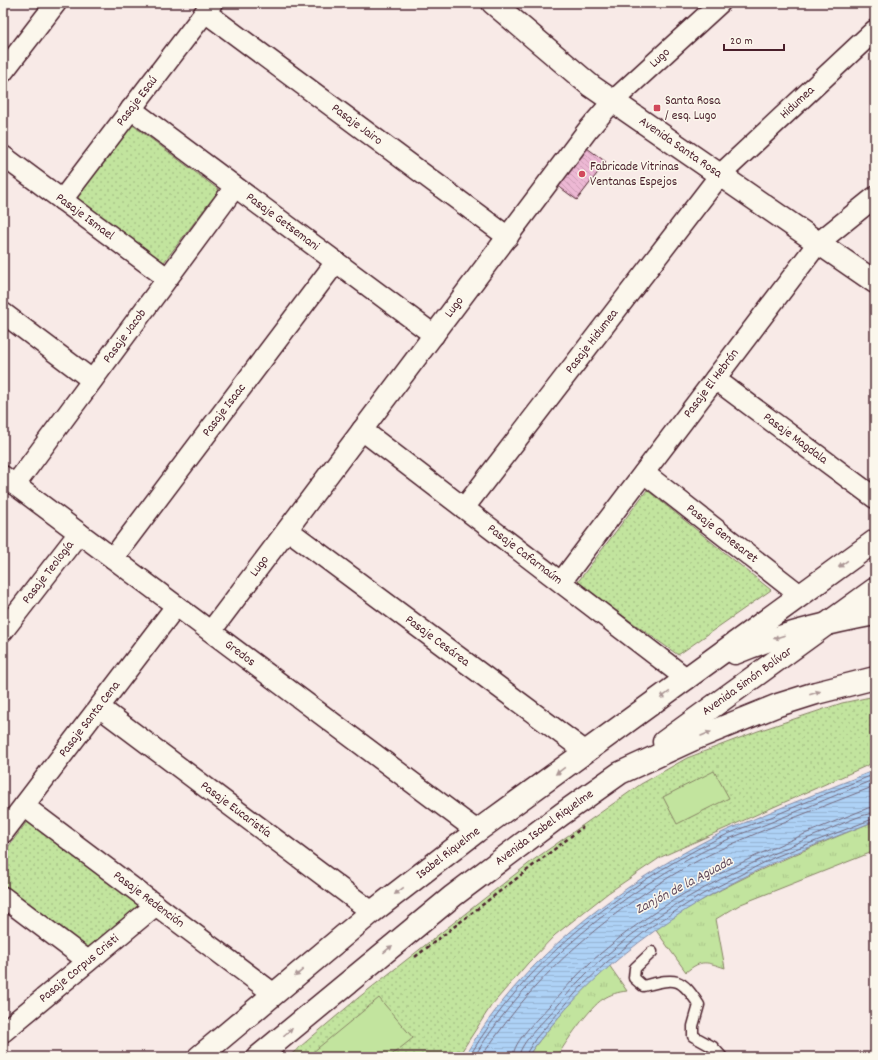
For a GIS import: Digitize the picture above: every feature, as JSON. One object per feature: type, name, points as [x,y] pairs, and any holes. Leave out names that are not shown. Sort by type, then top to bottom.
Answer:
[{"type":"main road","name":"Avenida Santa Rosa","points":[[493,3],[591,86],[875,282]]},
{"type":"main road","points":[[708,664],[875,541]]},
{"type":"main road","name":"Avenida Simón Bolívar","points":[[620,773],[875,589]]},
{"type":"main road","points":[[708,664],[761,642],[830,622],[875,614]]},
{"type":"main road","name":"Isabel Riquelme","points":[[199,1057],[372,912],[477,831],[708,664]]},
{"type":"main road","name":"Avenida Isabel Riquelme","points":[[258,1057],[454,896],[543,828],[620,773],[694,739],[778,705],[823,691],[875,678]]},
{"type":"street","points":[[3,72],[56,3]]},
{"type":"street","name":"Lugo","points":[[211,631],[587,131],[613,101],[720,3]]},
{"type":"street","name":"Pasaje Esaú","points":[[62,200],[208,7]]},
{"type":"street","name":"Pasaje Jairo","points":[[208,7],[508,237]]},
{"type":"street","name":"Hidumea","points":[[720,175],[875,30]]},
{"type":"street","name":"Pasaje Getsemani","points":[[131,109],[434,335]]},
{"type":"street","name":"Pasaje Ismael","points":[[3,156],[167,278]]},
{"type":"street","name":"Pasaje Hidumea","points":[[464,508],[720,175]]},
{"type":"street","name":"Pasaje Jacob","points":[[9,480],[92,380],[235,187]]},
{"type":"street","name":"Pasaje El Hebrón","points":[[561,582],[818,243],[875,197]]},
{"type":"street","name":"Pasaje Isaac","points":[[113,558],[336,262]]},
{"type":"street","points":[[3,313],[92,380]]},
{"type":"street","name":"Pasaje Magdala","points":[[715,379],[875,498]]},
{"type":"street","name":"Pasaje Cafarnaúm","points":[[362,430],[688,679]]},
{"type":"street","name":"Pasaje Genesaret","points":[[644,474],[800,595]]},
{"type":"street","name":"Gredos","points":[[9,480],[477,831]]},
{"type":"street","name":"Pasaje Cesárea","points":[[288,530],[586,752]]},
{"type":"street","name":"Pasaje Teología","points":[[3,632],[79,533]]},
{"type":"street","name":"Pasaje Santa Cena","points":[[3,833],[176,606]]},
{"type":"street","name":"Pasaje Eucaristía","points":[[99,707],[372,912]]},
{"type":"street","name":"Pasaje Redención","points":[[24,806],[274,994]]},
{"type":"street","points":[[3,897],[88,962]]},
{"type":"street","name":"Pasaje Corpus Cristi","points":[[3,1032],[156,905]]},
{"type":"lane","points":[[652,952],[635,968],[634,978],[643,986],[672,980],[687,987],[699,1006],[693,1026],[693,1036],[713,1047],[722,1057]]},
{"type":"path","points":[[409,962],[586,825]]},
{"type":"green space","points":[[130,123],[219,190],[161,266],[72,200]]},
{"type":"green space","points":[[647,490],[771,590],[678,655],[577,583]]},
{"type":"green space","points":[[875,696],[875,762],[661,857],[608,893],[555,935],[528,963],[491,1006],[458,1057],[288,1057],[358,998],[532,861],[641,784],[687,758],[758,731],[842,703]]},
{"type":"green space","points":[[714,771],[729,798],[677,824],[663,797]]},
{"type":"green space","points":[[28,820],[140,905],[84,953],[3,891],[3,854]]},
{"type":"green space","points":[[875,821],[875,851],[741,904],[716,919],[725,968],[709,963],[700,963],[686,972],[655,929],[681,912],[762,869]]},
{"type":"green space","points":[[609,965],[627,991],[603,999],[591,1009],[557,1057],[527,1057],[566,1009]]},
{"type":"green space","points":[[379,998],[413,1038],[389,1057],[307,1057]]},
{"type":"water","name":"Zanjón de la Aguada","points":[[875,770],[875,821],[777,861],[705,898],[671,920],[639,942],[579,995],[552,1025],[527,1057],[464,1057],[487,1022],[513,989],[542,958],[606,903],[640,879],[713,837]]},
{"type":"building","name":"Fabricade Vitrinas Ventanas Espejos","points":[[587,148],[606,162],[577,200],[558,186]]},
{"type":"place","name":"Santa Rosa / esq. Lugo","points":[[657,108]]},
{"type":"place","name":"Fabricade Vitrinas Ventanas Espejos","points":[[582,174]]}]
